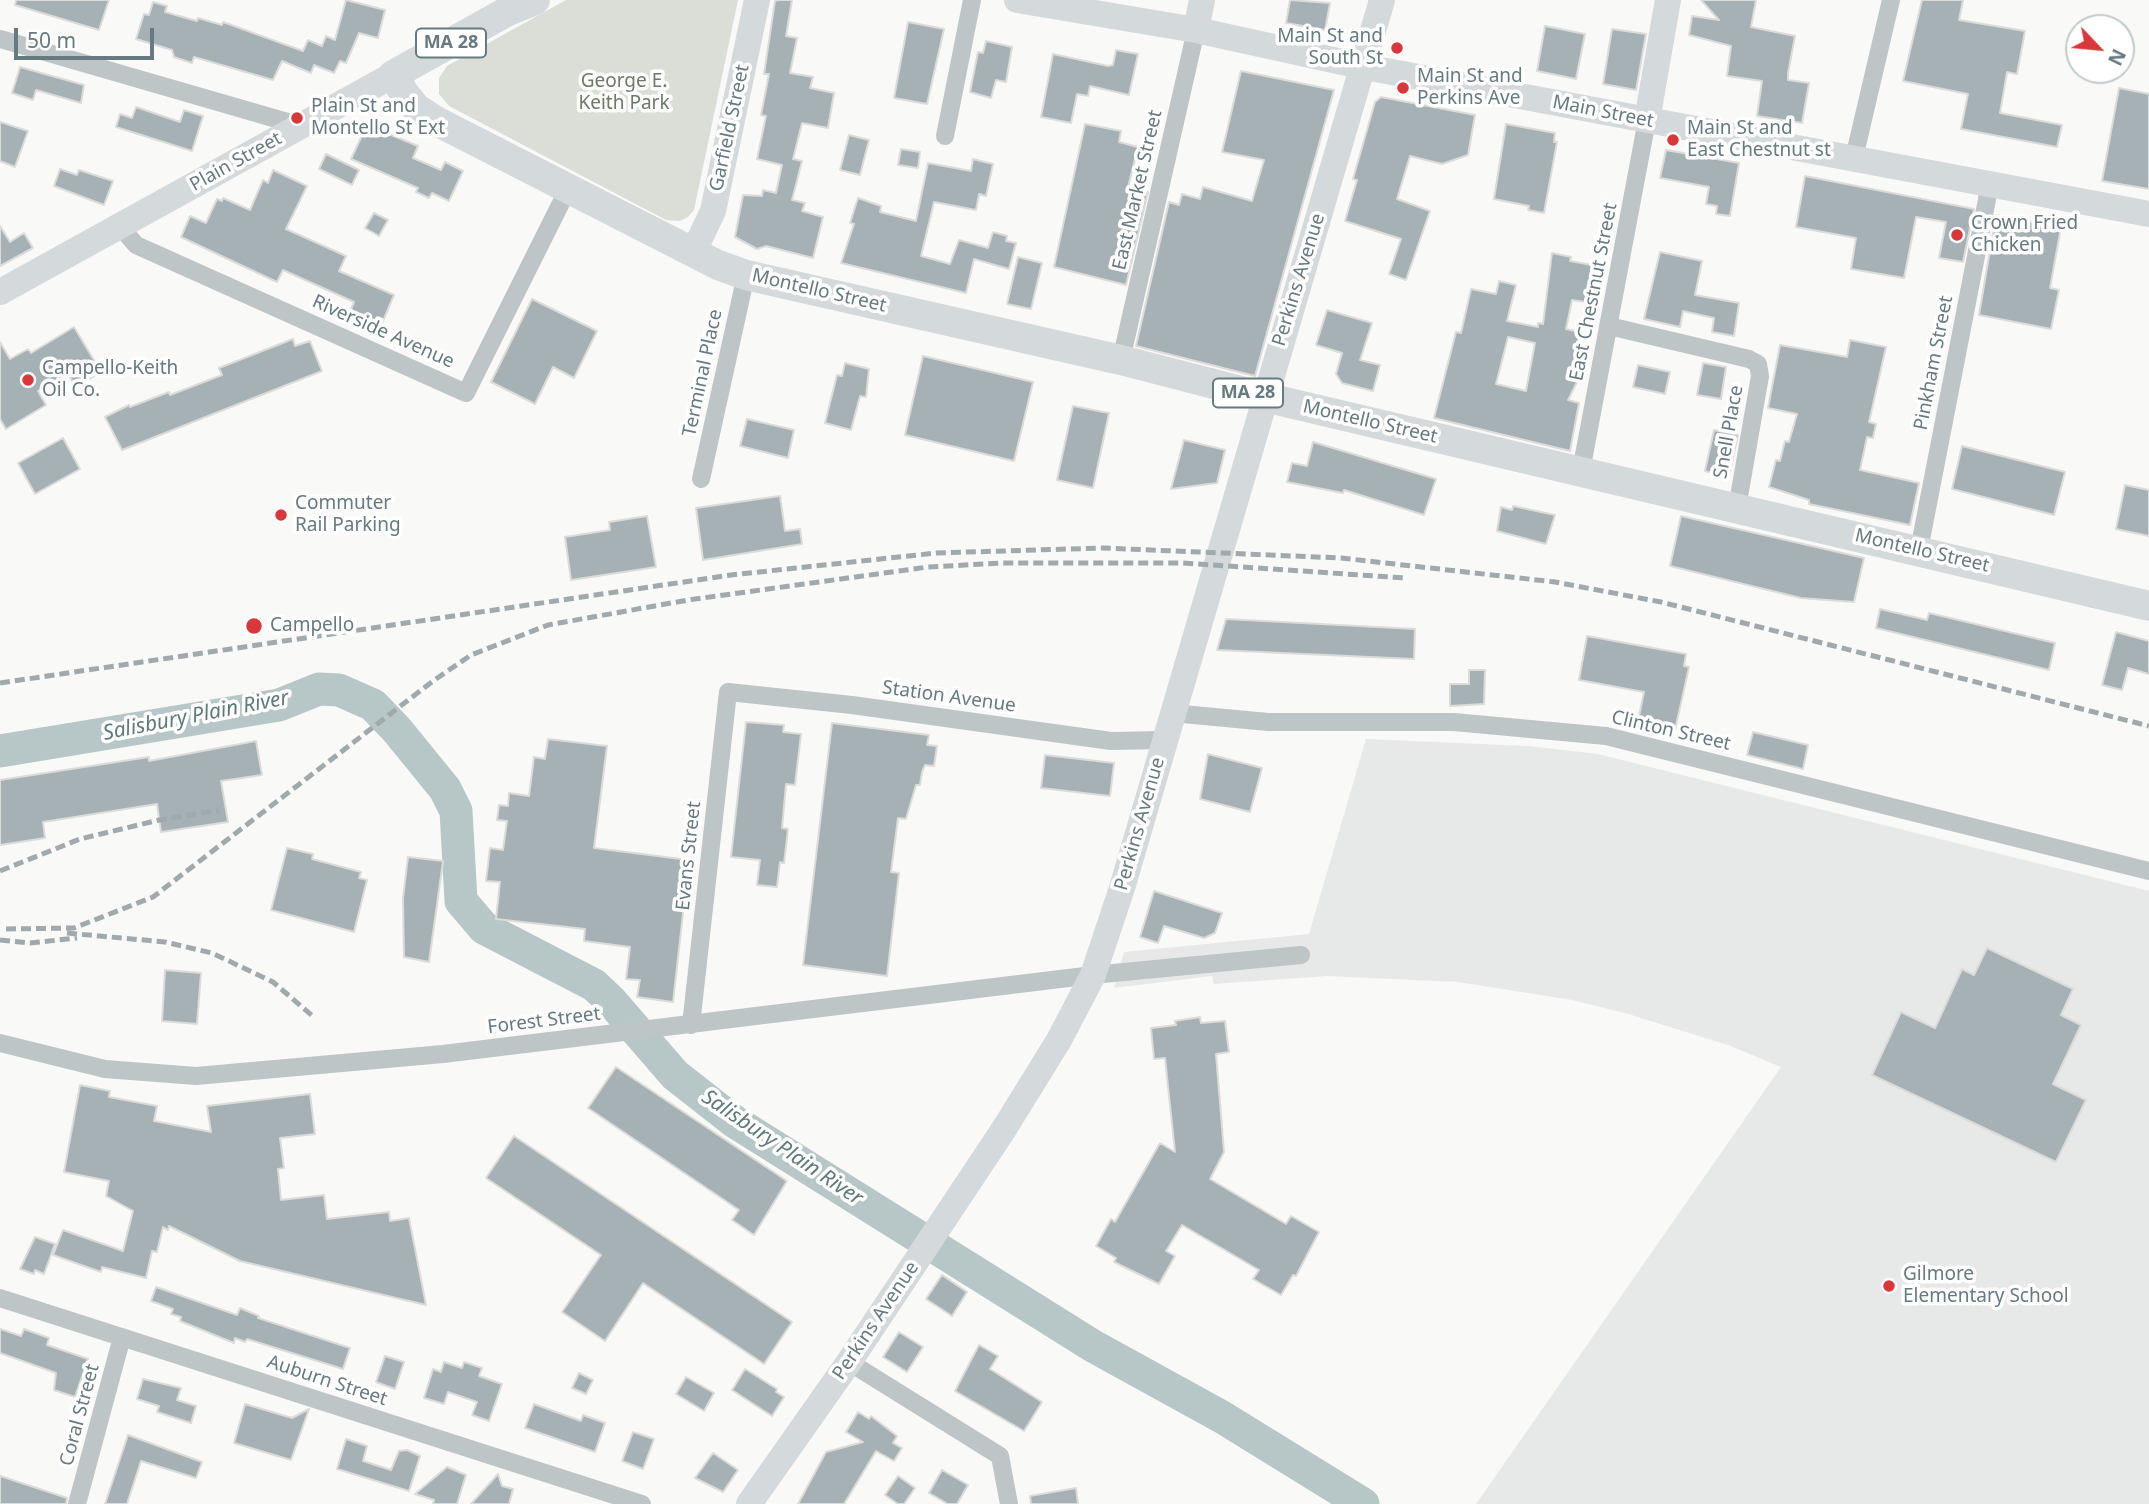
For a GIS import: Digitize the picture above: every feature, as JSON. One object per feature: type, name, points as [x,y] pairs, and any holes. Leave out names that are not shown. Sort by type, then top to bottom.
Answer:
[{"type":"main road","name":"Plain Street","points":[[0,292],[393,75],[512,5],[535,0]]},
{"type":"main road","name":"Garfield Street","points":[[693,253],[713,211],[757,0]]},
{"type":"main road","name":"Main Street","points":[[1017,0],[1196,30],[1364,67],[2149,214]]},
{"type":"main road","points":[[1196,30],[1202,0]]},
{"type":"main road","name":"Perkins Avenue","points":[[749,1504],[849,1362],[941,1224],[1059,1040],[1093,975],[1122,888],[1163,740],[1382,0]]},
{"type":"main road","points":[[1647,120],[1668,0]]},
{"type":"main road","name":"Montello Street","points":[[393,75],[408,99],[426,115],[693,253],[746,275],[1121,359],[1264,397],[2149,606]]},
{"type":"street","points":[[945,136],[972,0]]},
{"type":"street","points":[[1854,158],[1891,0]]},
{"type":"street","name":"East Market Street","points":[[1121,359],[1196,30]]},
{"type":"street","points":[[0,39],[301,126]]},
{"type":"street","name":"East Chestnut Street","points":[[1581,471],[1647,120]]},
{"type":"street","name":"Pinkham Street","points":[[1919,550],[1990,184]]},
{"type":"street","name":"Riverside Avenue","points":[[120,225],[136,245],[466,393],[568,189]]},
{"type":"street","name":"Terminal Place","points":[[701,479],[746,275]]},
{"type":"street","name":"Snell Place","points":[[1609,326],[1749,359],[1758,364],[1760,376],[1737,508]]},
{"type":"street","name":"Station Avenue","points":[[728,692],[852,705],[1111,741],[1163,740]]},
{"type":"street","name":"Evans Street","points":[[691,1025],[728,692]]},
{"type":"street","name":"Clinton Street","points":[[1172,713],[1268,722],[1454,722],[1606,736],[2149,871]]},
{"type":"street","name":"Forest Street","points":[[0,1043],[105,1069],[196,1076],[443,1054],[1093,975],[1301,955]]},
{"type":"street","name":"Auburn Street","points":[[0,1298],[642,1504]]},
{"type":"street","name":"Coral Street","points":[[77,1504],[122,1337]]},
{"type":"street","points":[[849,1362],[1000,1456],[1009,1504]]},
{"type":"shaded area","name":"Gilmore Elementary School","points":[[1366,739],[1528,746],[1598,754],[2149,891],[2149,1504],[1476,1504],[1781,1067],[1728,1045],[1625,1013],[1572,1000],[1458,982],[1327,976],[1214,984],[1212,976],[1114,988],[1124,952],[1309,934]]},
{"type":"green space","name":"George E. Keith Park","points":[[566,0],[738,0],[694,210],[688,217],[680,221],[666,220],[449,106],[439,94],[439,78],[447,66]]},
{"type":"building","points":[[16,0],[109,0],[99,30],[15,5]]},
{"type":"building","points":[[346,0],[385,10],[378,38],[359,33],[346,63],[340,61],[334,73],[314,65],[311,73],[282,61],[273,80],[194,57],[192,63],[174,57],[172,50],[136,39],[144,14],[149,15],[153,2],[167,6],[165,12],[197,21],[198,18],[222,25],[223,22],[303,51],[308,40],[322,46],[326,36],[335,40]]},
{"type":"building","points":[[792,0],[786,36],[797,38],[790,73],[813,77],[810,88],[834,93],[828,128],[802,123],[793,159],[802,161],[792,200],[805,203],[802,211],[823,217],[813,258],[766,246],[757,249],[735,237],[743,195],[762,196],[763,190],[776,193],[782,165],[757,159],[766,116],[761,115],[769,74],[764,74],[775,1]]},
{"type":"building","points":[[1290,0],[1330,3],[1325,30],[1286,23]]},
{"type":"building","points":[[1701,0],[1756,0],[1751,27],[1795,36],[1788,80],[1809,83],[1802,123],[1757,116],[1762,81],[1727,76],[1731,46],[1689,35],[1692,16],[1719,20]]},
{"type":"building","points":[[1922,0],[1963,0],[1959,20],[2025,31],[2017,74],[2007,72],[2000,113],[2062,125],[2057,147],[1961,129],[1968,94],[1903,81]]},
{"type":"building","points":[[908,22],[944,29],[927,104],[894,98]]},
{"type":"building","points":[[1545,26],[1585,34],[1576,79],[1537,71]]},
{"type":"building","points":[[1612,29],[1646,34],[1636,90],[1603,84]]},
{"type":"building","points":[[986,41],[1012,47],[1006,82],[996,80],[991,98],[970,92],[978,52],[983,53]]},
{"type":"building","points":[[1116,50],[1138,54],[1129,95],[1090,86],[1088,96],[1077,94],[1071,123],[1041,117],[1053,54],[1108,66],[1113,65]]},
{"type":"building","points":[[20,67],[84,85],[81,103],[36,90],[33,100],[12,93]]},
{"type":"building","points":[[1241,71],[1334,90],[1255,376],[1136,346],[1169,202],[1179,205],[1182,194],[1200,199],[1203,187],[1252,201],[1264,160],[1222,152]]},
{"type":"building","points":[[2119,88],[2149,94],[2149,189],[2102,181]]},
{"type":"building","points":[[1381,97],[1475,115],[1468,155],[1442,164],[1410,156],[1397,199],[1430,211],[1406,280],[1389,274],[1401,239],[1345,221],[1357,180],[1353,179],[1375,102]]},
{"type":"building","points":[[136,107],[180,122],[184,110],[203,116],[192,151],[116,127],[120,114],[132,118]]},
{"type":"building","points":[[0,122],[28,131],[15,167],[0,161]]},
{"type":"building","points":[[1085,124],[1121,131],[1119,142],[1138,147],[1128,187],[1148,192],[1126,285],[1054,267]]},
{"type":"building","points":[[1506,124],[1555,133],[1554,142],[1557,142],[1544,213],[1528,210],[1529,206],[1494,199]]},
{"type":"building","points":[[367,125],[418,146],[413,158],[441,170],[445,162],[463,171],[449,201],[432,193],[429,198],[416,192],[418,188],[351,159]]},
{"type":"building","points":[[849,135],[869,140],[860,175],[840,170]]},
{"type":"building","points":[[901,149],[920,152],[918,168],[898,165]]},
{"type":"building","points":[[1666,150],[1739,163],[1730,216],[1716,214],[1717,206],[1706,204],[1709,187],[1660,178]]},
{"type":"building","points":[[326,154],[359,170],[352,185],[319,169]]},
{"type":"building","points":[[973,159],[993,164],[986,196],[979,194],[976,210],[934,202],[921,256],[950,264],[959,240],[988,248],[993,232],[1007,236],[1006,241],[1016,243],[1009,269],[974,259],[966,293],[841,263],[854,224],[850,223],[858,198],[881,206],[880,212],[916,221],[928,163],[971,171]]},
{"type":"building","points":[[60,169],[77,175],[79,170],[113,181],[104,205],[54,186]]},
{"type":"building","points":[[273,170],[307,186],[286,229],[346,256],[339,271],[394,295],[380,328],[349,314],[354,302],[283,270],[277,282],[181,237],[190,216],[206,223],[217,199],[222,201],[223,198],[250,210],[263,180],[268,183]]},
{"type":"building","points":[[1805,176],[1974,209],[1963,262],[1939,258],[1946,222],[1916,217],[1904,278],[1851,269],[1856,238],[1796,227]]},
{"type":"building","points":[[374,213],[388,220],[379,236],[365,228]]},
{"type":"building","points":[[1996,215],[2061,227],[2050,288],[2059,290],[2051,329],[1979,315]]},
{"type":"building","points":[[0,226],[10,242],[24,233],[33,248],[0,266]]},
{"type":"building","points":[[1660,252],[1702,261],[1695,295],[1739,303],[1734,336],[1712,332],[1714,318],[1683,311],[1680,327],[1644,319]]},
{"type":"building","points":[[1552,253],[1571,257],[1570,261],[1592,265],[1586,302],[1572,300],[1566,329],[1580,332],[1574,366],[1580,376],[1568,400],[1579,403],[1570,451],[1434,418],[1456,332],[1461,333],[1471,289],[1496,294],[1499,281],[1516,285],[1507,321],[1538,327],[1538,323],[1543,324]],"holes":[[[1508,337],[1535,343],[1526,391],[1496,384]]]},
{"type":"building","points":[[1018,257],[1042,263],[1031,309],[1007,304]]},
{"type":"building","points":[[532,299],[597,331],[574,378],[553,367],[535,404],[491,382]]},
{"type":"building","points":[[1327,310],[1372,323],[1360,360],[1380,365],[1373,391],[1342,383],[1336,374],[1342,353],[1316,345]]},
{"type":"building","name":"Campello-Keith Oil Co.","points":[[74,327],[101,372],[76,387],[68,374],[38,391],[46,405],[6,429],[0,419],[0,342],[10,359],[28,349],[31,353]]},
{"type":"building","points":[[293,339],[295,346],[310,341],[322,371],[122,450],[105,417],[129,405],[130,407],[169,392],[170,395],[222,375],[219,368]]},
{"type":"building","points":[[1850,340],[1886,347],[1869,422],[1876,424],[1873,438],[1867,437],[1860,470],[1919,483],[1910,525],[1809,504],[1809,500],[1769,487],[1776,460],[1780,461],[1785,441],[1789,442],[1797,414],[1768,408],[1780,345],[1847,357]]},
{"type":"building","points":[[923,356],[1033,382],[1014,461],[905,435]]},
{"type":"building","points":[[845,363],[869,369],[866,397],[860,396],[851,430],[825,423],[837,375],[842,376]]},
{"type":"building","points":[[1703,363],[1726,367],[1721,399],[1697,395]]},
{"type":"building","points":[[1638,365],[1670,372],[1665,394],[1633,387]]},
{"type":"building","points":[[1073,406],[1109,413],[1093,488],[1057,480]]},
{"type":"building","points":[[747,419],[794,430],[788,458],[740,446]]},
{"type":"building","points":[[1714,430],[1738,435],[1729,477],[1705,471]]},
{"type":"building","points":[[63,438],[80,469],[35,494],[18,463]]},
{"type":"building","points":[[1184,440],[1225,450],[1217,483],[1171,489]]},
{"type":"building","points":[[1313,442],[1436,479],[1424,515],[1344,490],[1343,493],[1287,482],[1292,463],[1307,466]]},
{"type":"building","points":[[1962,446],[2065,472],[2054,515],[1952,489]]},
{"type":"building","points":[[2125,485],[2149,490],[2149,536],[2116,529]]},
{"type":"building","points":[[780,496],[785,531],[800,529],[802,544],[703,560],[696,508]]},
{"type":"building","points":[[1513,506],[1555,515],[1546,544],[1497,531],[1501,507],[1512,510]]},
{"type":"building","points":[[647,516],[656,567],[571,580],[565,537],[610,530],[609,522]]},
{"type":"building","points":[[1681,516],[1864,558],[1854,602],[1801,598],[1670,566]]},
{"type":"building","points":[[1880,609],[1927,620],[1929,613],[2055,643],[2049,670],[1876,628]]},
{"type":"building","points":[[1226,619],[1415,629],[1414,659],[1217,650]]},
{"type":"building","points":[[2116,632],[2149,641],[2149,674],[2128,668],[2122,690],[2102,685]]},
{"type":"building","points":[[1587,636],[1686,654],[1684,666],[1689,667],[1675,730],[1638,721],[1644,692],[1579,680]]},
{"type":"building","points":[[1469,670],[1485,670],[1484,704],[1450,706],[1450,684],[1469,684]]},
{"type":"building","points":[[746,722],[784,725],[783,732],[801,734],[795,785],[786,784],[782,828],[788,829],[784,863],[780,862],[777,887],[757,885],[760,860],[731,857]]},
{"type":"building","points":[[832,723],[929,735],[927,745],[937,746],[934,766],[925,765],[906,819],[898,818],[891,872],[899,873],[887,976],[803,965]]},
{"type":"building","points":[[1753,732],[1808,745],[1803,769],[1747,755]]},
{"type":"building","points":[[548,739],[607,746],[594,848],[689,860],[673,1002],[637,997],[640,980],[626,979],[630,947],[584,941],[585,929],[496,919],[500,882],[486,881],[490,848],[503,850],[507,821],[497,820],[499,805],[508,806],[509,793],[529,796],[534,757],[545,759]]},
{"type":"building","points":[[256,741],[262,775],[221,781],[228,822],[161,832],[157,804],[43,822],[45,838],[0,845],[0,780],[149,757],[149,761]]},
{"type":"building","points":[[1208,754],[1262,768],[1250,812],[1200,799]]},
{"type":"building","points":[[1045,755],[1114,763],[1110,796],[1041,788]]},
{"type":"building","points":[[287,848],[313,854],[312,859],[361,872],[359,878],[367,880],[354,932],[271,910]]},
{"type":"building","points":[[408,857],[443,861],[429,962],[404,957],[403,898]]},
{"type":"building","points":[[1154,891],[1222,913],[1215,933],[1204,938],[1164,926],[1158,943],[1140,937]]},
{"type":"building","points":[[1987,948],[2073,989],[2061,1015],[2081,1025],[2053,1084],[2086,1100],[2056,1162],[1872,1075],[1901,1012],[1935,1028],[1962,969],[1974,975]]},
{"type":"building","points":[[165,970],[201,973],[197,1024],[162,1021]]},
{"type":"building","points":[[1200,1017],[1201,1023],[1225,1021],[1229,1052],[1216,1054],[1224,1152],[1210,1179],[1286,1224],[1291,1216],[1319,1232],[1296,1276],[1293,1275],[1281,1295],[1253,1279],[1259,1270],[1182,1225],[1166,1251],[1175,1256],[1159,1284],[1114,1262],[1116,1258],[1096,1246],[1111,1219],[1115,1222],[1160,1143],[1175,1152],[1165,1058],[1154,1059],[1151,1028],[1176,1025],[1175,1021]]},
{"type":"building","points":[[616,1067],[787,1181],[754,1235],[732,1220],[739,1210],[588,1108]]},
{"type":"building","points":[[80,1085],[110,1091],[109,1097],[157,1106],[154,1121],[211,1132],[207,1106],[310,1094],[315,1134],[280,1138],[284,1168],[278,1169],[281,1200],[324,1195],[327,1219],[389,1212],[390,1221],[409,1218],[426,1305],[240,1261],[169,1226],[168,1230],[163,1227],[157,1252],[152,1251],[146,1278],[102,1267],[101,1272],[53,1255],[63,1230],[123,1251],[133,1211],[106,1196],[109,1181],[64,1172]]},
{"type":"building","points":[[514,1136],[792,1322],[764,1364],[643,1283],[605,1341],[562,1312],[601,1255],[486,1178]]},
{"type":"building","points":[[35,1237],[55,1244],[44,1274],[20,1269]]},
{"type":"building","points":[[942,1275],[967,1292],[952,1316],[926,1299]]},
{"type":"building","points":[[156,1287],[237,1315],[240,1308],[259,1316],[258,1318],[350,1348],[343,1369],[247,1339],[245,1342],[235,1338],[234,1343],[180,1321],[181,1317],[171,1314],[173,1309],[151,1301]]},
{"type":"building","points":[[0,1329],[21,1336],[24,1329],[49,1338],[47,1345],[88,1359],[75,1397],[54,1390],[56,1373],[0,1353]]},
{"type":"building","points":[[899,1332],[923,1347],[907,1372],[883,1357]]},
{"type":"building","points":[[979,1345],[998,1356],[990,1369],[1042,1402],[1024,1431],[955,1391]]},
{"type":"building","points":[[385,1356],[404,1362],[395,1389],[376,1382]]},
{"type":"building","points":[[444,1362],[462,1368],[464,1362],[482,1368],[479,1376],[502,1384],[489,1421],[472,1415],[477,1402],[448,1392],[444,1404],[424,1398],[433,1369],[441,1372]]},
{"type":"building","points":[[745,1369],[777,1389],[776,1392],[784,1397],[772,1416],[732,1390]]},
{"type":"building","points":[[579,1373],[593,1380],[586,1394],[572,1388]]},
{"type":"building","points":[[686,1377],[714,1393],[704,1411],[676,1394]]},
{"type":"building","points":[[143,1379],[181,1388],[177,1400],[196,1406],[191,1423],[157,1412],[159,1406],[137,1399]]},
{"type":"building","points":[[245,1404],[292,1418],[309,1409],[291,1460],[234,1443]]},
{"type":"building","points":[[534,1404],[581,1421],[583,1415],[605,1423],[595,1452],[525,1428]]},
{"type":"building","points":[[858,1412],[869,1419],[871,1416],[897,1436],[893,1443],[902,1448],[894,1461],[876,1451],[844,1504],[798,1504],[826,1452],[863,1442],[846,1432]]},
{"type":"building","points":[[633,1432],[654,1439],[643,1469],[622,1461]]},
{"type":"building","points":[[128,1435],[202,1462],[196,1478],[141,1461],[127,1504],[105,1504]]},
{"type":"building","points":[[346,1439],[367,1446],[363,1461],[391,1470],[399,1451],[407,1450],[420,1456],[409,1491],[337,1469]]},
{"type":"building","points":[[713,1453],[738,1470],[723,1492],[695,1478]]},
{"type":"building","points":[[447,1467],[466,1475],[457,1504],[433,1504],[434,1500],[415,1494]]},
{"type":"building","points":[[942,1470],[968,1485],[957,1504],[948,1504],[929,1493]]},
{"type":"building","points":[[498,1474],[502,1486],[513,1489],[509,1504],[471,1504]]},
{"type":"building","points":[[0,1476],[67,1498],[66,1504],[0,1504]]},
{"type":"building","points":[[898,1476],[915,1488],[904,1504],[898,1504],[885,1495]]},
{"type":"building","points":[[1076,1488],[1078,1504],[1031,1504],[1030,1496]]},
{"type":"waterway","name":"Salisbury Plain River","points":[[0,751],[279,705],[319,689],[339,690],[373,705],[445,789],[456,811],[461,901],[484,928],[594,985],[675,1075],[735,1122],[1093,1346],[1222,1417],[1363,1504]]},
{"type":"railway","points":[[0,683],[731,575],[936,553],[1103,548],[1341,558],[1555,582],[1661,602],[2149,726]]},
{"type":"railway","points":[[6,929],[74,928],[153,897],[433,681],[471,655],[548,625],[688,600],[928,567],[1003,563],[1183,563],[1405,578]]},
{"type":"railway","points":[[0,871],[80,839],[159,820],[219,810]]},
{"type":"railway","points":[[67,933],[165,942],[212,953],[273,982],[315,1018]]},
{"type":"railway","points":[[0,940],[30,943],[77,938]]},
{"type":"place","name":"Main St and South St","points":[[1397,48]]},
{"type":"place","name":"Main St and Perkins Ave","points":[[1403,88]]},
{"type":"place","name":"Plain St and Montello St Ext","points":[[297,118]]},
{"type":"place","name":"Main St and East Chestnut st","points":[[1673,140]]},
{"type":"place","name":"Crown Fried Chicken","points":[[1957,235]]},
{"type":"place","name":"Campello-Keith Oil Co.","points":[[28,380]]},
{"type":"place","name":"Commuter Rail Parking","points":[[281,515]]},
{"type":"place","name":"Campello","points":[[254,626]]},
{"type":"place","name":"Gilmore Elementary School","points":[[1889,1286]]}]
